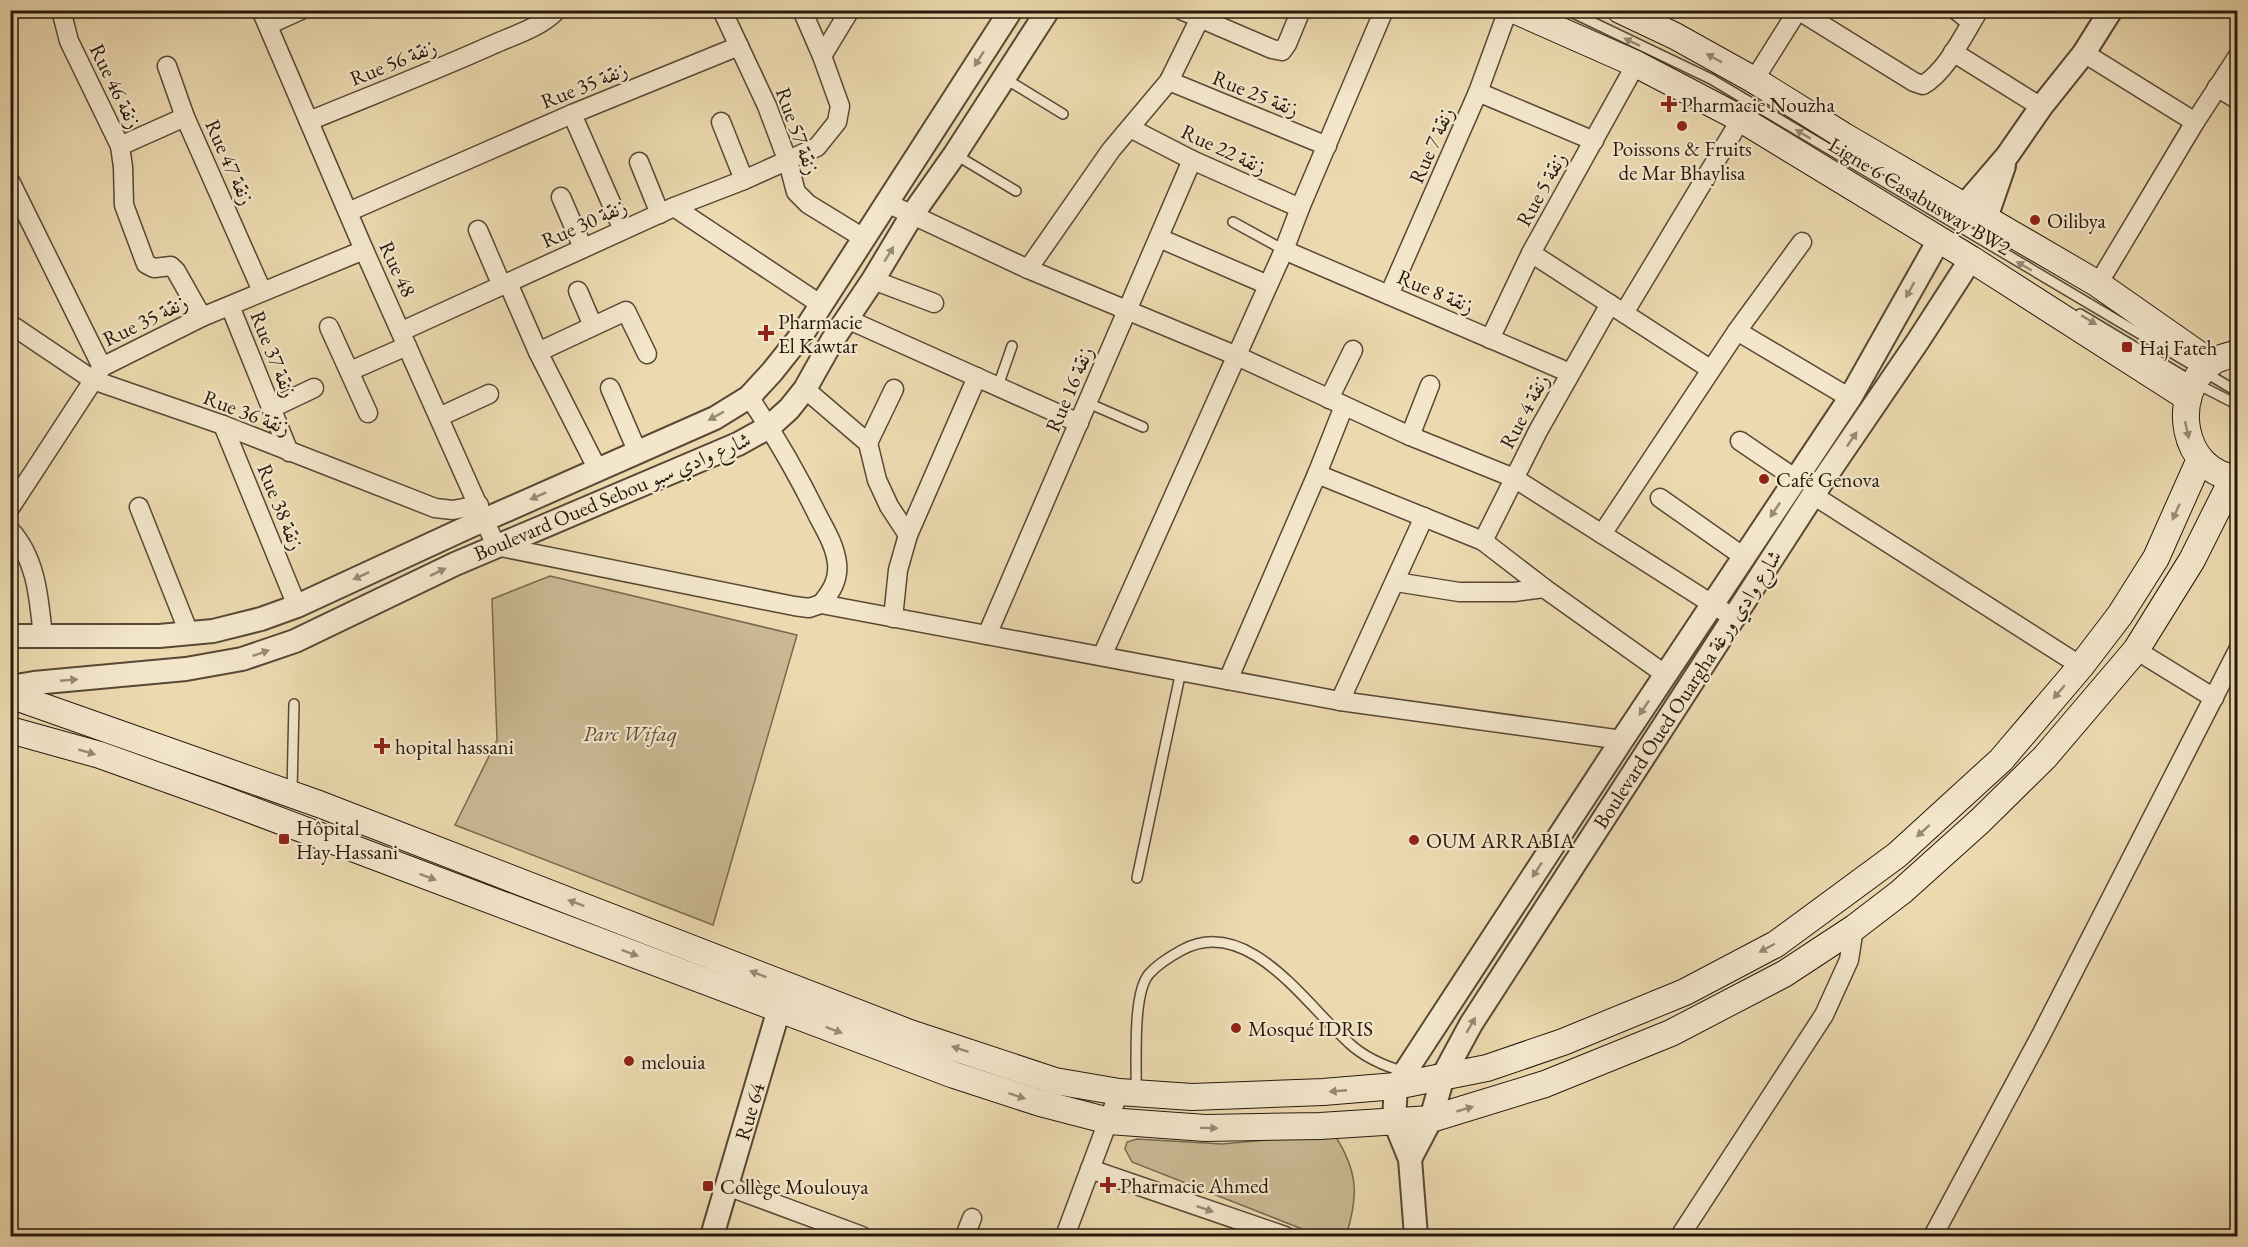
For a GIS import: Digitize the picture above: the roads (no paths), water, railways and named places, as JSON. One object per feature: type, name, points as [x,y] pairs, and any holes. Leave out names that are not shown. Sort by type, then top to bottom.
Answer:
[{"type":"main road","points":[[1514,10],[1635,64],[1741,119],[1939,240],[1983,260],[2199,379]]},
{"type":"main road","points":[[1620,10],[1675,36],[1754,80],[1844,136],[2098,284],[2199,379]]},
{"type":"main road","points":[[10,730],[100,755],[284,822],[954,1075],[1040,1103],[1109,1121],[1205,1128],[1320,1126],[1431,1119],[1545,1084],[1671,1033],[1784,974],[1854,928],[1901,892],[1980,821],[2045,757],[2136,650],[2192,560],[2235,478],[2220,474],[2200,459],[2189,440],[2184,419],[2199,379],[2238,353]]},
{"type":"main road","points":[[10,695],[410,839],[910,1033],[1055,1081],[1128,1092],[1191,1097],[1323,1092],[1487,1068],[1563,1042],[1685,992],[1776,944],[1897,855],[1992,768],[2081,666],[2120,615],[2156,558],[2200,459]]},
{"type":"main road","points":[[284,822],[292,795]]},
{"type":"main road","points":[[400,866],[410,839]]},
{"type":"street","name":"Rue 46 زنقة","points":[[61,10],[69,41],[120,146],[124,205],[147,264],[154,268],[171,266],[202,317]]},
{"type":"street","points":[[265,18],[301,10]]},
{"type":"street","name":"Rue 56 زنقة","points":[[309,121],[536,26],[557,10]]},
{"type":"street","name":"Rue 57 زنقة","points":[[722,10],[767,106],[788,162],[792,182],[801,198],[865,239]]},
{"type":"street","name":"Rue 30 زنقة","points":[[350,371],[404,338],[505,284],[667,210],[788,162],[817,147],[837,123],[840,106],[802,10]]},
{"type":"street","points":[[822,56],[850,10]]},
{"type":"street","name":"Boulevard Oued Sebou شارع وادي سبو","points":[[10,636],[159,636],[213,631],[261,619],[297,606],[482,512],[638,453],[715,418],[749,397],[803,333],[1011,10]]},
{"type":"street","name":"Boulevard Oued Sebou شارع وادي سبو","points":[[10,687],[186,669],[243,659],[295,641],[496,546],[738,444],[769,427],[789,409],[805,389],[912,216],[1048,10]]},
{"type":"street","points":[[1181,10],[1272,49],[1282,51],[1301,10]]},
{"type":"street","points":[[1102,656],[1284,250],[1384,10]]},
{"type":"street","name":"Rue 7 زنقة","points":[[1389,295],[1478,92],[1508,10]]},
{"type":"street","points":[[1754,80],[1798,10],[1914,82],[1923,85],[1931,80],[1953,52],[1975,16],[1956,10]]},
{"type":"street","points":[[1965,205],[2007,156],[2041,107],[2084,53],[2111,10]]},
{"type":"street","name":"Rue 48","points":[[265,18],[364,250],[496,546]]},
{"type":"street","points":[[1028,269],[1111,150],[1169,81],[1200,18]]},
{"type":"street","name":"Rue 35 زنقة","points":[[348,212],[572,114],[739,46]]},
{"type":"street","points":[[1953,52],[2041,107]]},
{"type":"street","points":[[2084,53],[2195,122]]},
{"type":"street","points":[[2098,284],[2195,122],[2238,56]]},
{"type":"street","name":"Rue 5 زنقة","points":[[1490,339],[1531,253],[1635,64]]},
{"type":"street","points":[[167,66],[185,117]]},
{"type":"street","name":"Rue 25 زنقة","points":[[1169,81],[1327,146]]},
{"type":"street","points":[[2217,87],[2238,100]]},
{"type":"street","points":[[1478,92],[1594,141]]},
{"type":"street","points":[[572,114],[623,230]]},
{"type":"street","name":"Rue 47 زنقة","points":[[120,146],[185,117],[262,291]]},
{"type":"street","name":"Rue 4 زنقة","points":[[1483,542],[1570,373],[1617,308],[1741,119]]},
{"type":"street","points":[[721,122],[744,180]]},
{"type":"street","name":"Rue 22 زنقة","points":[[1130,128],[1192,160],[1300,208]]},
{"type":"street","points":[[1986,218],[2007,156]]},
{"type":"street","name":"Rue 16 زنقة","points":[[987,635],[1192,160]]},
{"type":"street","points":[[639,162],[667,210],[820,304]]},
{"type":"street","points":[[10,180],[97,373],[10,508]]},
{"type":"street","points":[[561,196],[583,248]]},
{"type":"street","points":[[887,203],[1028,269],[1237,356],[1410,436],[1514,478],[1734,618]]},
{"type":"street","points":[[478,230],[598,470]]},
{"type":"street","points":[[1159,238],[1268,285]]},
{"type":"street","name":"Boulevard Oued Ouargha شارع وادي ورغة","points":[[1410,1160],[1394,1120],[1400,1079],[1850,398],[1939,240]]},
{"type":"street","points":[[1602,534],[1710,369],[1802,242]]},
{"type":"street","name":"Rue 35 زنقة","points":[[97,373],[202,317],[364,250]]},
{"type":"street","name":"Rue 8 زنقة","points":[[1284,250],[1570,373]]},
{"type":"street","points":[[1531,253],[1710,369]]},
{"type":"street","name":"Boulevard Oued Ouargha شارع وادي ورغة","points":[[1410,1160],[1431,1119],[1443,1076],[1471,1024],[1814,495],[1918,341],[1983,260]]},
{"type":"street","points":[[873,280],[934,303]]},
{"type":"street","points":[[578,291],[593,326]]},
{"type":"street","name":"Rue 37 زنقة","points":[[230,306],[289,452]]},
{"type":"street","points":[[538,352],[626,311],[647,354]]},
{"type":"street","points":[[847,319],[1080,423]]},
{"type":"street","name":"Rue 36 زنقة","points":[[10,324],[97,373],[289,452],[435,508],[482,512]]},
{"type":"street","points":[[329,327],[368,413]]},
{"type":"street","points":[[1737,331],[1850,398]]},
{"type":"street","points":[[1228,680],[1317,474],[1336,402],[1353,350]]},
{"type":"street","points":[[893,618],[898,570],[908,535],[977,377]]},
{"type":"street","points":[[1410,436],[1430,385]]},
{"type":"street","points":[[272,408],[314,388]]},
{"type":"street","points":[[610,388],[638,453]]},
{"type":"street","points":[[805,389],[868,443],[877,480],[908,535]]},
{"type":"street","points":[[868,443],[894,389]]},
{"type":"street","points":[[439,417],[489,394]]},
{"type":"street","points":[[496,546],[794,606],[809,608],[821,604],[831,593],[835,582],[837,565],[833,545],[803,484],[749,397]]},
{"type":"street","name":"Rue 38 زنقة","points":[[223,425],[297,606]]},
{"type":"street","points":[[1740,441],[1796,479]]},
{"type":"street","points":[[1317,474],[1483,542],[1666,675]]},
{"type":"street","points":[[1814,495],[2081,666]]},
{"type":"street","points":[[1660,498],[1744,557]]},
{"type":"street","points":[[139,507],[189,633]]},
{"type":"street","points":[[1340,701],[1424,517]]},
{"type":"street","points":[[10,530],[28,557],[36,584],[44,637]]},
{"type":"street","points":[[1396,582],[1459,592],[1514,592],[1545,588]]},
{"type":"street","points":[[821,604],[1340,701],[1622,740]]},
{"type":"street","points":[[2136,650],[2214,698]]},
{"type":"street","points":[[1933,1236],[2040,1037],[2238,650]]},
{"type":"street","points":[[1680,1236],[1824,1015],[1850,960],[1854,928]]},
{"type":"street","name":"Rue 64","points":[[712,1236],[786,985]]},
{"type":"street","points":[[1065,1236],[1109,1121],[1128,1092]]},
{"type":"street","points":[[1410,1160],[1416,1236]]},
{"type":"street","points":[[1090,1169],[1285,1236]]},
{"type":"street","points":[[727,1186],[862,1236]]},
{"type":"street","points":[[965,1236],[972,1218]]},
{"type":"lane","name":"Ligne 6 Casabusway BW2","points":[[1567,10],[1711,80],[2238,405]]},
{"type":"lane","points":[[1556,15],[1689,80]]},
{"type":"lane","points":[[1004,78],[1063,114]]},
{"type":"lane","name":"Ligne 6 Casabusway BW2","points":[[1720,96],[1983,260]]},
{"type":"lane","points":[[955,154],[1016,190]]},
{"type":"lane","points":[[1233,222],[1284,250]]},
{"type":"lane","name":"Ligne 6 Casabusway BW2","points":[[2074,310],[2199,379],[2238,392]]},
{"type":"lane","points":[[998,386],[1012,346]]},
{"type":"lane","points":[[1088,403],[1143,427]]},
{"type":"lane","points":[[1137,878],[1181,671]]},
{"type":"lane","points":[[292,795],[294,704]]},
{"type":"lane","points":[[1128,1092],[1140,990],[1149,974],[1172,956],[1195,943],[1220,943],[1250,951],[1272,966],[1349,1044],[1400,1079]]},
{"type":"place","name":"Pharmacie Nouzha","points":[[1669,104]]},
{"type":"place","name":"Poissons & Fruits de Mar Bhaylisa","points":[[1682,126]]},
{"type":"place","name":"Oilibya","points":[[2035,220]]},
{"type":"place","name":"Pharmacie El Kawtar","points":[[766,333]]},
{"type":"place","name":"Haj Fateh","points":[[2127,347]]},
{"type":"place","name":"Café Genova","points":[[1764,479]]},
{"type":"place","name":"hopital hassani","points":[[382,746]]},
{"type":"place","name":"Hôpital Hay Hassani","points":[[284,839]]},
{"type":"place","name":"OUM ARRABIA","points":[[1414,840]]},
{"type":"place","name":"Mosqué IDRIS","points":[[1236,1028]]},
{"type":"place","name":"melouia","points":[[629,1061]]},
{"type":"place","name":"Pharmacie Ahmed","points":[[1108,1185]]},
{"type":"place","name":"Collège Moulouya","points":[[708,1186]]},
{"type":"park label","name":"Parc Wifaq","points":[[630,733]]}]
